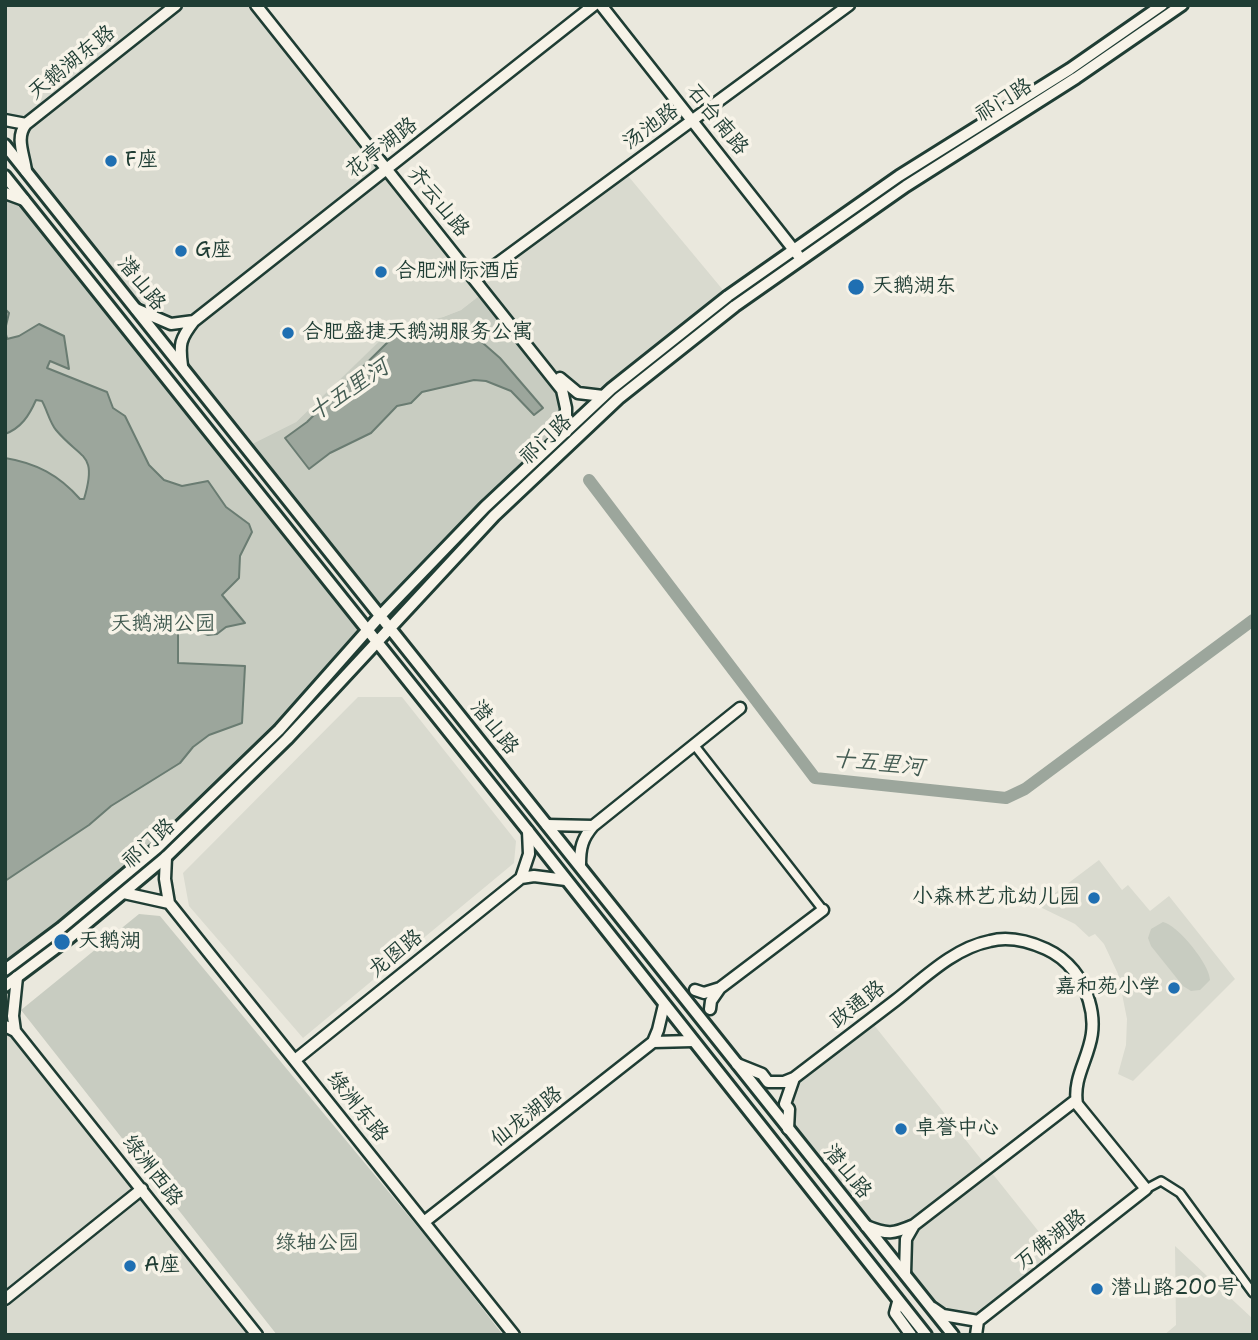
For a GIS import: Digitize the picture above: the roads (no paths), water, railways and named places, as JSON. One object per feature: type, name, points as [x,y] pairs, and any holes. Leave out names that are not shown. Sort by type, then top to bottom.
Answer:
[{"type":"main road","name":"祁门路","points":[[5,986],[166,857],[287,739],[494,516],[619,398],[899,176],[1070,69],[1161,5]]},
{"type":"main road","name":"祁门路","points":[[5,970],[61,928],[157,848],[279,730],[380,616],[485,507],[603,396],[727,296],[1076,78],[1182,5]]},
{"type":"main road","name":"潜山路","points":[[5,145],[953,1335]]},
{"type":"main road","name":"潜山路","points":[[5,176],[926,1335]]},
{"type":"street","name":"天鹅湖东路","points":[[26,171],[20,143],[21,130],[26,124],[176,5]]},
{"type":"street","name":"齐云山路","points":[[256,5],[476,277],[562,390],[566,408],[566,432]]},
{"type":"street","points":[[263,5],[388,167]]},
{"type":"street","name":"花亭湖路","points":[[182,366],[182,337],[194,321],[594,5]]},
{"type":"street","name":"石台南路","points":[[601,5],[694,117]]},
{"type":"street","name":"石台南路","points":[[609,5],[801,252]]},
{"type":"street","name":"汤池路","points":[[694,117],[839,5]]},
{"type":"street","name":"汤池路","points":[[476,277],[849,5]]},
{"type":"street","name":"天鹅湖东路","points":[[5,120],[26,124]]},
{"type":"street","points":[[5,193],[24,200]]},
{"type":"street","points":[[476,277],[563,383],[578,393],[603,396]]},
{"type":"street","points":[[136,309],[171,324],[194,321]]},
{"type":"street","points":[[580,864],[583,838],[593,826],[740,708]]},
{"type":"street","points":[[695,746],[823,910],[720,988],[710,1001],[710,1009]]},
{"type":"street","points":[[547,825],[593,826]]},
{"type":"street","points":[[528,831],[529,854],[521,878],[534,876],[566,880]]},
{"type":"street","points":[[124,893],[169,902],[165,878],[166,857]]},
{"type":"street","name":"龙图路","points":[[295,1060],[521,878]]},
{"type":"street","name":"绿洲东路","points":[[169,902],[514,1335]]},
{"type":"street","name":"政通路","points":[[794,1078],[944,963],[988,941],[1020,940],[1037,945],[1064,960],[1083,984],[1094,1026],[1092,1042],[1076,1088],[1076,1100]]},
{"type":"street","points":[[15,1031],[13,1016],[17,977]]},
{"type":"street","points":[[695,990],[704,993],[720,988]]},
{"type":"street","points":[[664,1005],[659,1030],[653,1042],[693,1041]]},
{"type":"street","points":[[5,1026],[15,1031]]},
{"type":"street","name":"绿洲西路","points":[[15,1031],[257,1335]]},
{"type":"street","name":"仙龙湖路","points":[[424,1222],[653,1042]]},
{"type":"street","points":[[736,1063],[762,1074],[768,1082],[784,1082],[794,1078]]},
{"type":"street","points":[[788,1129],[789,1109],[785,1104],[794,1078]]},
{"type":"street","points":[[866,1226],[885,1234],[914,1225],[1076,1100],[1146,1189],[1161,1181],[1180,1193],[1253,1293]]},
{"type":"street","points":[[5,1299],[142,1189]]},
{"type":"street","name":"万佛湖路","points":[[978,1321],[1146,1189]]},
{"type":"street","points":[[905,1274],[906,1239],[914,1225]]},
{"type":"street","points":[[898,1302],[895,1313],[911,1335]]},
{"type":"street","points":[[931,1307],[943,1315],[978,1321],[976,1335]]},
{"type":"water","points":[[5,309],[9,313],[5,330]]},
{"type":"water","points":[[39,324],[64,336],[69,369],[50,361],[47,368],[107,392],[113,408],[125,416],[149,465],[164,480],[182,486],[208,481],[226,507],[249,524],[252,532],[240,556],[239,578],[222,595],[245,623],[208,635],[200,632],[191,622],[178,622],[178,663],[245,666],[242,723],[209,735],[193,747],[180,763],[111,806],[89,825],[5,881],[5,458],[46,471],[64,483],[80,499],[84,499],[89,473],[85,458],[54,427],[42,401],[36,400],[24,421],[5,434],[5,330],[7,339],[19,336]]},
{"type":"water","points":[[451,328],[476,337],[500,358],[543,408],[534,415],[511,391],[486,381],[474,380],[422,392],[411,403],[397,406],[371,433],[330,453],[309,469],[285,438],[307,422],[399,331],[405,336]]},
{"type":"waterway","name":"十五里河","points":[[589,480],[815,778],[1006,798],[1025,789],[1253,620]]},
{"type":"place","name":"F座","points":[[111,161]]},
{"type":"place","name":"G座","points":[[181,251]]},
{"type":"place","name":"合肥洲际酒店","points":[[381,272]]},
{"type":"place","name":"天鹅湖东","points":[[856,287]]},
{"type":"place","name":"合肥盛捷天鹅湖服务公寓","points":[[288,333]]},
{"type":"place","name":"小森林艺术幼儿园","points":[[1094,898]]},
{"type":"place","name":"天鹅湖","points":[[62,942]]},
{"type":"place","name":"嘉和苑小学","points":[[1174,988]]},
{"type":"place","name":"卓誉中心","points":[[901,1129]]},
{"type":"place","name":"A座","points":[[130,1266]]},
{"type":"place","name":"潜山路200号","points":[[1097,1289]]},
{"type":"park label","name":"天鹅湖公园","points":[[163,625]]},
{"type":"park label","name":"绿轴公园","points":[[317,1244]]}]
